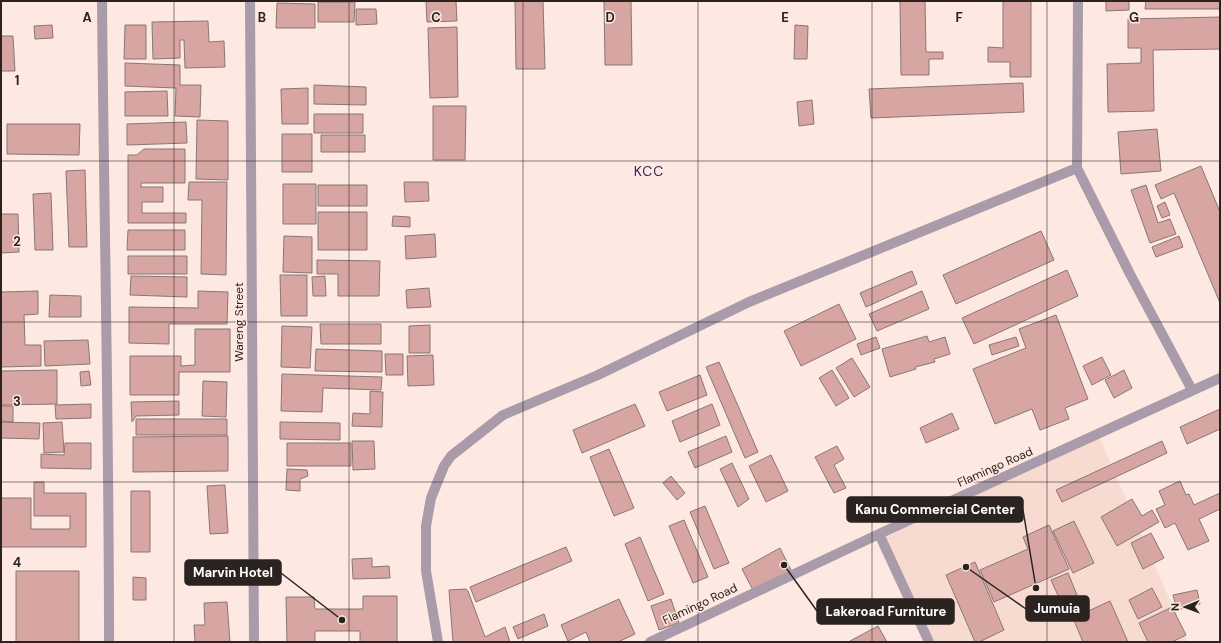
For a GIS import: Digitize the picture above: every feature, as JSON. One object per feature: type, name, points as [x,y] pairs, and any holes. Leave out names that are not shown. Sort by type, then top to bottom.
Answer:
[{"type":"street","points":[[102,1],[109,458],[109,642]]},
{"type":"street","name":"Wareng Street","points":[[250,1],[254,642]]},
{"type":"street","points":[[1078,1],[1077,168],[1130,274],[1192,390]]},
{"type":"street","points":[[438,642],[426,571],[426,526],[431,498],[444,466],[451,456],[503,415],[598,375],[748,302],[1077,168]]},
{"type":"street","name":"Flamingo Road","points":[[650,642],[879,534],[1220,378]]},
{"type":"street","points":[[879,534],[929,642]]},
{"type":"shaded area","points":[[1098,434],[1188,642],[932,642],[883,534]]},
{"type":"building","points":[[426,1],[456,1],[457,21],[427,22]]},
{"type":"building","points":[[515,1],[543,1],[545,69],[516,69]]},
{"type":"building","points":[[604,1],[631,1],[632,65],[605,65]]},
{"type":"building","points":[[900,1],[925,1],[926,52],[943,52],[943,59],[929,59],[929,75],[901,75]]},
{"type":"building","points":[[1003,1],[1031,1],[1031,77],[1010,77],[1010,62],[988,62],[988,47],[1003,48]]},
{"type":"building","points":[[1106,1],[1129,1],[1129,10],[1106,11]]},
{"type":"building","points":[[1146,1],[1220,1],[1220,9],[1145,9]]},
{"type":"building","points":[[318,2],[355,2],[354,22],[318,22]]},
{"type":"building","points":[[277,3],[315,4],[315,28],[276,28]]},
{"type":"building","points":[[356,9],[376,9],[377,24],[356,25]]},
{"type":"building","points":[[1220,17],[1220,49],[1153,50],[1154,111],[1108,112],[1107,64],[1141,63],[1141,48],[1128,48],[1128,19]]},
{"type":"building","points":[[208,21],[209,42],[224,41],[225,67],[185,68],[184,40],[180,40],[180,58],[153,59],[152,22]]},
{"type":"building","points":[[52,25],[53,38],[35,39],[34,26]]},
{"type":"building","points":[[125,25],[146,25],[146,59],[124,59]]},
{"type":"building","points":[[795,25],[808,26],[807,59],[794,59]]},
{"type":"building","points":[[457,27],[458,97],[430,98],[428,28]]},
{"type":"building","points":[[1,36],[13,36],[15,71],[1,71]]},
{"type":"building","points":[[125,63],[180,65],[180,85],[201,85],[200,117],[175,116],[176,88],[125,86]]},
{"type":"building","points":[[1023,83],[1024,112],[871,118],[869,89]]},
{"type":"building","points":[[314,85],[366,87],[366,105],[314,104]]},
{"type":"building","points":[[308,88],[308,124],[282,124],[281,89]]},
{"type":"building","points":[[167,91],[168,116],[125,116],[125,92]]},
{"type":"building","points":[[812,100],[814,124],[799,126],[797,102]]},
{"type":"building","points":[[433,106],[466,106],[465,160],[433,160]]},
{"type":"building","points":[[314,114],[363,114],[363,133],[314,133]]},
{"type":"building","points":[[197,120],[228,121],[228,180],[196,179]]},
{"type":"building","points":[[186,122],[187,143],[127,145],[127,124]]},
{"type":"building","points":[[7,124],[80,124],[79,155],[7,154]]},
{"type":"building","points":[[1157,129],[1161,171],[1121,174],[1118,132]]},
{"type":"building","points":[[282,134],[312,134],[312,172],[282,172]]},
{"type":"building","points":[[321,135],[365,135],[365,152],[321,152]]},
{"type":"building","points":[[144,149],[185,149],[185,183],[141,183],[141,187],[163,187],[163,202],[142,202],[142,213],[186,213],[186,223],[128,223],[128,155],[137,155]]},
{"type":"building","points":[[1201,166],[1220,212],[1220,303],[1174,193],[1161,199],[1155,185]]},
{"type":"building","points":[[85,170],[87,247],[69,247],[66,171]]},
{"type":"building","points":[[189,182],[227,182],[226,275],[201,274],[202,200],[188,200]]},
{"type":"building","points":[[404,182],[428,182],[429,201],[405,202]]},
{"type":"building","points":[[283,184],[316,184],[316,224],[283,224]]},
{"type":"building","points":[[318,185],[367,185],[367,206],[318,206]]},
{"type":"building","points":[[1146,185],[1158,223],[1170,219],[1176,234],[1150,243],[1131,190]]},
{"type":"building","points":[[51,193],[53,250],[35,250],[33,194]]},
{"type":"building","points":[[1165,202],[1170,215],[1162,218],[1157,206]]},
{"type":"building","points":[[318,212],[367,212],[367,250],[318,250]]},
{"type":"building","points":[[1,214],[18,214],[19,252],[1,253]]},
{"type":"building","points":[[393,216],[410,217],[410,227],[392,226]]},
{"type":"building","points":[[128,230],[185,230],[185,250],[127,250]]},
{"type":"building","points":[[1041,231],[1054,260],[956,304],[943,275]]},
{"type":"building","points":[[435,234],[436,257],[406,259],[405,236]]},
{"type":"building","points":[[284,236],[312,237],[312,273],[283,272]]},
{"type":"building","points":[[1179,236],[1183,247],[1156,257],[1152,247]]},
{"type":"building","points":[[128,256],[187,256],[187,274],[128,274]]},
{"type":"building","points":[[317,260],[380,261],[379,296],[338,296],[338,274],[317,274]]},
{"type":"building","points":[[1067,270],[1078,296],[974,344],[962,318]]},
{"type":"building","points":[[912,271],[917,284],[866,307],[860,293]]},
{"type":"building","points":[[280,275],[307,275],[307,316],[281,316]]},
{"type":"building","points":[[131,276],[187,277],[187,297],[130,295]]},
{"type":"building","points":[[325,276],[326,296],[313,296],[312,277]]},
{"type":"building","points":[[429,288],[431,307],[407,308],[406,290]]},
{"type":"building","points":[[38,291],[38,314],[24,315],[25,345],[41,345],[41,366],[1,367],[1,292]]},
{"type":"building","points":[[198,291],[228,292],[227,324],[169,324],[169,344],[129,343],[129,307],[198,308]]},
{"type":"building","points":[[922,291],[929,309],[877,331],[869,314]]},
{"type":"building","points":[[50,295],[81,296],[81,317],[49,317]]},
{"type":"building","points":[[839,304],[856,339],[801,366],[784,331]]},
{"type":"building","points":[[1056,315],[1088,399],[1065,408],[1069,419],[1040,430],[1032,409],[995,424],[973,369],[1026,348],[1019,329]]},
{"type":"building","points":[[320,324],[381,324],[381,344],[321,344]]},
{"type":"building","points":[[430,325],[430,353],[409,353],[409,326]]},
{"type":"building","points":[[282,326],[312,327],[310,368],[281,367]]},
{"type":"building","points":[[195,329],[230,329],[230,372],[179,372],[179,395],[130,395],[130,356],[181,356],[181,366],[195,365]]},
{"type":"building","points":[[927,336],[929,342],[945,337],[950,354],[934,359],[935,362],[915,367],[916,369],[890,377],[882,349]]},
{"type":"building","points":[[876,337],[880,348],[861,355],[857,344]]},
{"type":"building","points":[[1016,337],[1019,346],[992,355],[989,345]]},
{"type":"building","points":[[88,340],[90,364],[45,366],[44,341]]},
{"type":"building","points":[[316,349],[382,351],[382,372],[315,371]]},
{"type":"building","points":[[385,354],[403,354],[403,375],[386,375]]},
{"type":"building","points":[[433,355],[434,385],[408,386],[407,356]]},
{"type":"building","points":[[1102,357],[1111,375],[1092,385],[1083,366]]},
{"type":"building","points":[[852,358],[870,387],[854,397],[836,368]]},
{"type":"building","points":[[719,362],[758,452],[745,458],[706,367]]},
{"type":"building","points":[[57,370],[57,404],[1,405],[1,371]]},
{"type":"building","points":[[832,370],[849,398],[836,406],[819,378]]},
{"type":"building","points":[[1124,370],[1132,388],[1114,398],[1105,380]]},
{"type":"building","points":[[89,371],[91,385],[81,386],[80,372]]},
{"type":"building","points":[[282,374],[382,377],[381,390],[323,388],[322,412],[281,411]]},
{"type":"building","points":[[700,375],[707,395],[667,411],[659,392]]},
{"type":"building","points":[[203,381],[227,382],[226,417],[202,416]]},
{"type":"building","points":[[370,391],[383,392],[382,427],[352,426],[353,413],[370,414]]},
{"type":"building","points":[[179,401],[179,415],[136,416],[132,422],[131,402]]},
{"type":"building","points":[[91,404],[91,418],[56,419],[55,405]]},
{"type":"building","points":[[635,404],[645,426],[582,453],[573,430]]},
{"type":"building","points":[[712,404],[720,425],[680,442],[672,421]]},
{"type":"building","points":[[1,406],[13,406],[13,422],[1,421]]},
{"type":"building","points":[[1220,409],[1220,429],[1187,444],[1180,427]]},
{"type":"building","points":[[952,413],[959,429],[926,443],[920,428]]},
{"type":"building","points":[[136,419],[227,419],[227,435],[136,435]]},
{"type":"building","points":[[1,422],[40,423],[39,439],[1,438]]},
{"type":"building","points":[[62,422],[64,452],[44,453],[43,423]]},
{"type":"building","points":[[280,422],[340,423],[340,440],[280,439]]},
{"type":"building","points":[[228,436],[228,471],[133,472],[133,437]]},
{"type":"building","points":[[726,436],[732,452],[695,468],[688,452]]},
{"type":"building","points":[[352,441],[374,441],[375,469],[353,470]]},
{"type":"building","points":[[1162,441],[1167,453],[1062,502],[1056,490]]},
{"type":"building","points":[[65,443],[91,443],[91,469],[41,468],[41,454],[64,455]]},
{"type":"building","points":[[287,443],[351,443],[351,466],[287,466]]},
{"type":"building","points":[[837,446],[844,459],[834,465],[846,488],[834,493],[815,457]]},
{"type":"building","points":[[609,449],[634,508],[614,516],[590,457]]},
{"type":"building","points":[[771,455],[788,491],[766,502],[749,466]]},
{"type":"building","points":[[732,463],[749,499],[738,507],[720,469]]},
{"type":"building","points":[[287,469],[307,470],[308,476],[300,479],[300,491],[286,490]]},
{"type":"building","points":[[671,476],[685,493],[677,500],[663,483]]},
{"type":"building","points":[[1180,481],[1186,495],[1189,494],[1194,505],[1220,493],[1220,509],[1199,519],[1209,541],[1188,550],[1175,523],[1165,528],[1156,509],[1165,505],[1159,491]]},
{"type":"building","points":[[34,482],[44,482],[44,493],[86,493],[86,547],[1,547],[1,498],[31,498],[31,529],[70,529],[70,516],[34,516]]},
{"type":"building","points":[[225,485],[228,533],[210,534],[207,486]]},
{"type":"building","points":[[131,491],[150,491],[150,552],[131,552]]},
{"type":"building","points":[[1132,499],[1142,516],[1152,510],[1159,522],[1117,546],[1101,517]]},
{"type":"building","points":[[705,506],[729,563],[714,569],[690,512]]},
{"type":"building","points":[[684,520],[708,577],[693,583],[669,526]]},
{"type":"building","points":[[1074,521],[1094,563],[1073,573],[1053,531]]},
{"type":"building","points":[[1049,525],[1069,569],[994,602],[980,570],[1028,549],[1023,537]]},
{"type":"building","points":[[1151,533],[1164,558],[1143,569],[1131,543]]},
{"type":"building","points":[[640,537],[664,594],[648,601],[625,544]]},
{"type":"building","points":[[566,547],[572,561],[476,602],[470,587]]},
{"type":"building","points":[[780,548],[792,572],[754,592],[742,569]]},
{"type":"building","points":[[372,558],[372,567],[389,566],[390,578],[353,579],[352,559]]},
{"type":"building","points":[[975,562],[1004,630],[979,642],[975,642],[946,575]]},
{"type":"building","points":[[16,571],[79,571],[79,642],[16,642]]},
{"type":"building","points":[[1068,573],[1077,595],[1061,602],[1051,580]]},
{"type":"building","points":[[133,577],[146,578],[146,600],[133,600]]},
{"type":"building","points":[[1152,588],[1162,607],[1138,619],[1129,600]]},
{"type":"building","points":[[466,589],[485,637],[505,627],[510,642],[453,642],[449,590]]},
{"type":"building","points":[[1197,590],[1200,604],[1177,610],[1173,595]]},
{"type":"building","points":[[363,596],[397,596],[397,642],[360,642],[360,631],[315,631],[315,642],[287,642],[286,597],[314,597],[315,609],[363,609]]},
{"type":"building","points":[[619,599],[635,634],[618,642],[590,642],[586,632],[568,641],[561,625]]},
{"type":"building","points":[[671,599],[679,623],[659,630],[651,606]]},
{"type":"building","points":[[1110,601],[1128,642],[1083,642],[1073,618]]},
{"type":"building","points":[[227,602],[230,642],[195,642],[194,625],[205,625],[204,603]]},
{"type":"building","points":[[1172,607],[1186,635],[1172,642],[1148,642],[1139,623]]},
{"type":"building","points":[[544,614],[548,626],[518,639],[513,627]]},
{"type":"building","points":[[878,626],[887,642],[850,642],[850,641]]},
{"type":"place","name":"Lakeroad Furniture","points":[[784,565]]},
{"type":"place","name":"Jumuia","points":[[966,567]]},
{"type":"place","name":"Kanu Commercial Center","points":[[1036,588]]},
{"type":"place","name":"Marvin Hotel","points":[[342,620]]},
{"type":"district","name":"KCC","points":[[649,171]]}]
